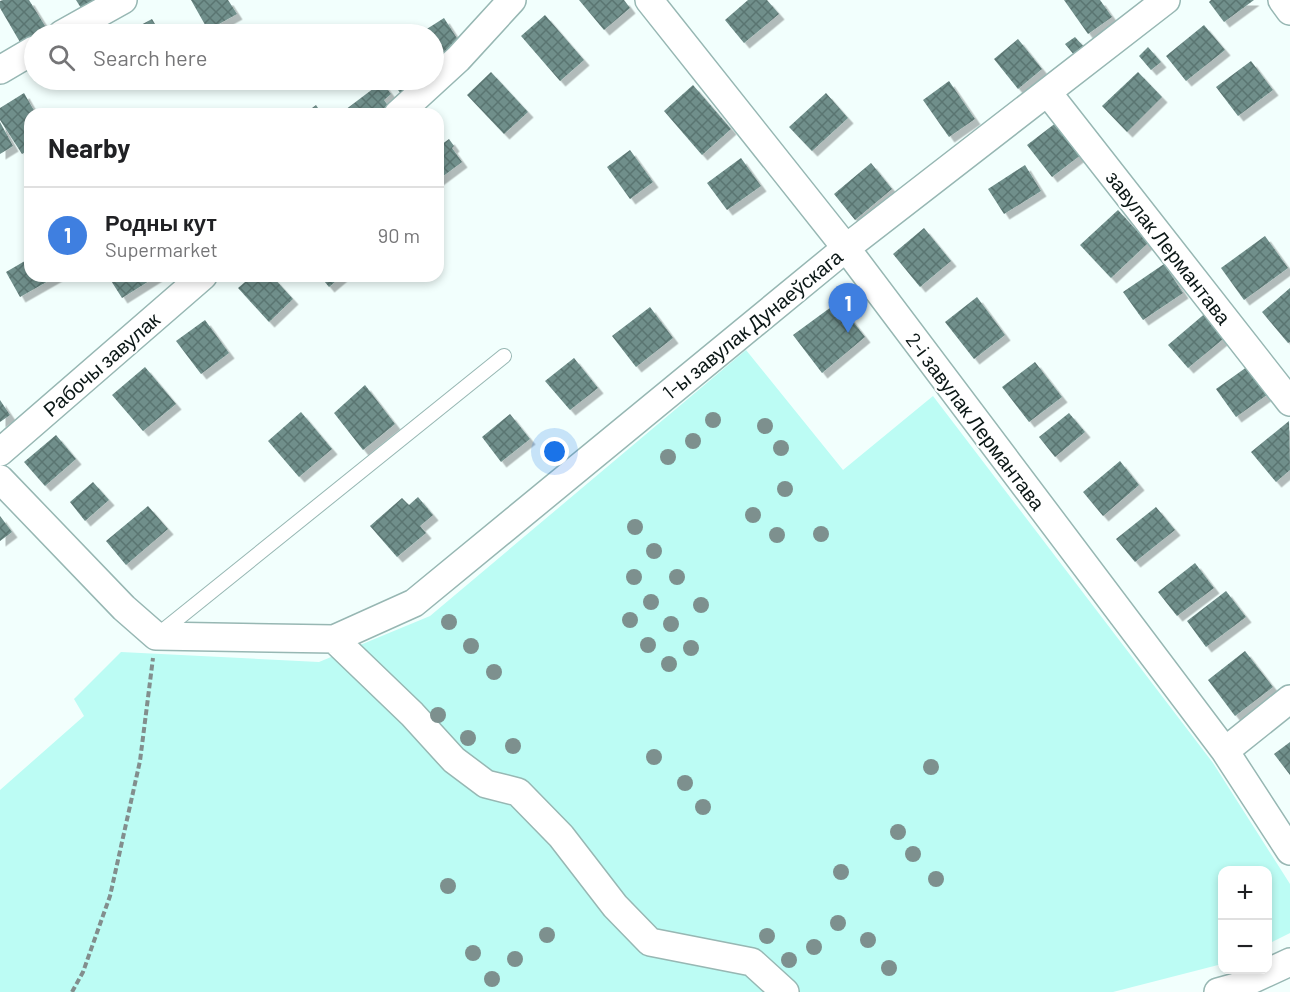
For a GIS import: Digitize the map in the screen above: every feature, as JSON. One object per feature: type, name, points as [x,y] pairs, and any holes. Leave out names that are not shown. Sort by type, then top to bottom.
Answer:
[{"type":"street","points":[[80,24],[123,0]]},
{"type":"street","points":[[444,72],[513,0]]},
{"type":"street","name":"2-і завулак Лермантава","points":[[649,0],[846,248],[1225,751],[1290,851]]},
{"type":"street","name":"1-ы завулак Дунаеўскага","points":[[334,639],[414,603],[846,248],[1166,0]]},
{"type":"street","points":[[1282,0],[1290,10]]},
{"type":"street","points":[[0,70],[24,56]]},
{"type":"street","points":[[405,108],[424,90]]},
{"type":"street","name":"завулак Лермантава","points":[[1048,93],[1290,402]]},
{"type":"street","name":"Рабочы завулак","points":[[0,452],[196,282]]},
{"type":"street","points":[[0,479],[124,608],[156,636],[334,639],[412,714],[454,760],[486,784],[518,792],[561,836],[615,906],[650,942],[752,962],[785,992]]},
{"type":"street","points":[[1225,751],[1290,699]]},
{"type":"street","points":[[1218,992],[1236,987],[1290,962]]},
{"type":"lane","points":[[156,636],[504,356]]},
{"type":"path","points":[[72,992],[83,972],[110,896],[140,761],[156,636]]},
{"type":"shaded area","points":[[746,350],[843,470],[933,396],[1213,763],[1290,884],[1290,933],[1272,942],[1272,866],[1218,866],[1218,965],[1113,992],[0,992],[0,790],[84,716],[74,699],[121,652],[319,662],[430,616]]},
{"type":"building","points":[[29,0],[44,24],[24,24],[24,49],[0,8],[0,1]]},
{"type":"building","points":[[76,0],[96,0],[81,8]]},
{"type":"building","points":[[191,0],[228,0],[237,14],[219,24],[205,24]]},
{"type":"building","points":[[579,0],[624,0],[630,8],[604,30]]},
{"type":"building","points":[[748,0],[767,0],[779,14],[744,43],[725,20]]},
{"type":"building","points":[[1064,0],[1100,0],[1112,17],[1088,34]]},
{"type":"building","points":[[1211,0],[1254,0],[1224,22],[1209,2]]},
{"type":"building","points":[[545,15],[584,60],[560,81],[521,36]]},
{"type":"building","points":[[444,18],[460,43],[444,53],[444,24],[435,24]]},
{"type":"building","points":[[152,19],[155,24],[143,24]]},
{"type":"building","points":[[1204,25],[1225,50],[1186,81],[1166,56]]},
{"type":"building","points":[[1075,37],[1085,48],[1075,56],[1065,44]]},
{"type":"building","points":[[1018,39],[1042,69],[1018,89],[994,59]]},
{"type":"building","points":[[1148,47],[1161,62],[1151,70],[1139,56]]},
{"type":"building","points":[[1251,61],[1273,90],[1238,116],[1216,87]]},
{"type":"building","points":[[491,72],[528,112],[504,134],[467,95]]},
{"type":"building","points":[[1138,72],[1162,97],[1127,132],[1102,106]]},
{"type":"building","points":[[949,81],[975,119],[949,137],[923,100]]},
{"type":"building","points":[[693,85],[731,129],[702,155],[664,111]]},
{"type":"building","points":[[371,90],[388,90],[391,94],[384,100],[390,108],[348,108]]},
{"type":"building","points":[[398,90],[422,90],[403,96]]},
{"type":"building","points":[[24,93],[33,108],[24,108],[24,153],[22,154],[0,120],[0,108]]},
{"type":"building","points":[[826,93],[848,118],[812,151],[789,127]]},
{"type":"building","points":[[0,122],[13,146],[0,154]]},
{"type":"building","points":[[1057,122],[1082,154],[1052,177],[1027,145]]},
{"type":"building","points":[[449,139],[454,146],[452,148],[462,162],[444,176],[444,143]]},
{"type":"building","points":[[630,150],[653,182],[630,199],[607,167]]},
{"type":"building","points":[[741,158],[761,186],[727,210],[707,183]]},
{"type":"building","points":[[871,163],[892,189],[855,220],[834,194]]},
{"type":"building","points":[[1025,165],[1041,191],[1004,214],[988,189]]},
{"type":"building","points":[[1118,210],[1148,243],[1111,278],[1080,245]]},
{"type":"building","points":[[924,228],[951,261],[920,287],[893,254]]},
{"type":"building","points":[[1265,236],[1288,268],[1244,300],[1221,268]]},
{"type":"building","points":[[24,262],[24,282],[46,282],[20,297],[6,272]]},
{"type":"building","points":[[1164,264],[1183,293],[1143,320],[1123,292]]},
{"type":"building","points":[[112,282],[147,282],[122,298]]},
{"type":"building","points":[[245,282],[277,282],[293,299],[269,322],[238,288]]},
{"type":"building","points":[[325,282],[335,282],[329,287]]},
{"type":"building","points":[[1290,288],[1290,342],[1288,343],[1262,312]]},
{"type":"building","points":[[977,297],[1005,335],[974,359],[945,322]]},
{"type":"building","points":[[838,302],[865,337],[822,373],[793,335]]},
{"type":"building","points":[[650,307],[673,338],[636,367],[612,336]]},
{"type":"building","points":[[1208,311],[1228,335],[1188,368],[1168,345]]},
{"type":"building","points":[[205,320],[229,353],[201,374],[176,341]]},
{"type":"building","points":[[574,358],[598,388],[570,410],[545,381]]},
{"type":"building","points":[[1035,362],[1062,397],[1029,422],[1002,387]]},
{"type":"building","points":[[1251,364],[1271,392],[1236,417],[1216,389]]},
{"type":"building","points":[[145,367],[176,404],[143,431],[112,395]]},
{"type":"building","points":[[365,385],[395,424],[363,450],[334,413]]},
{"type":"building","points":[[0,400],[10,415],[0,422]]},
{"type":"building","points":[[301,412],[332,449],[299,477],[268,441]]},
{"type":"building","points":[[1069,413],[1085,432],[1055,457],[1039,437]]},
{"type":"building","points":[[510,414],[530,439],[501,462],[482,437]]},
{"type":"building","points":[[1289,421],[1290,470],[1276,482],[1251,452]]},
{"type":"building","points":[[56,435],[76,459],[45,486],[24,462]]},
{"type":"building","points":[[1120,461],[1139,485],[1103,516],[1083,492]]},
{"type":"building","points":[[93,482],[109,500],[85,521],[70,502]]},
{"type":"building","points":[[418,497],[433,515],[420,526],[426,533],[397,557],[370,526],[402,498],[409,505]]},
{"type":"building","points":[[148,506],[168,529],[126,565],[106,541]]},
{"type":"building","points":[[1156,507],[1175,530],[1135,562],[1116,539]]},
{"type":"building","points":[[0,516],[12,532],[0,541]]},
{"type":"building","points":[[1195,563],[1214,588],[1177,616],[1158,592]]},
{"type":"building","points":[[1226,591],[1246,617],[1206,647],[1187,621]]},
{"type":"building","points":[[1245,651],[1273,687],[1235,716],[1208,680]]},
{"type":"building","points":[[1290,742],[1290,775],[1274,754]]},
{"type":"place","name":"Родны кут","points":[[848,333]]}]
